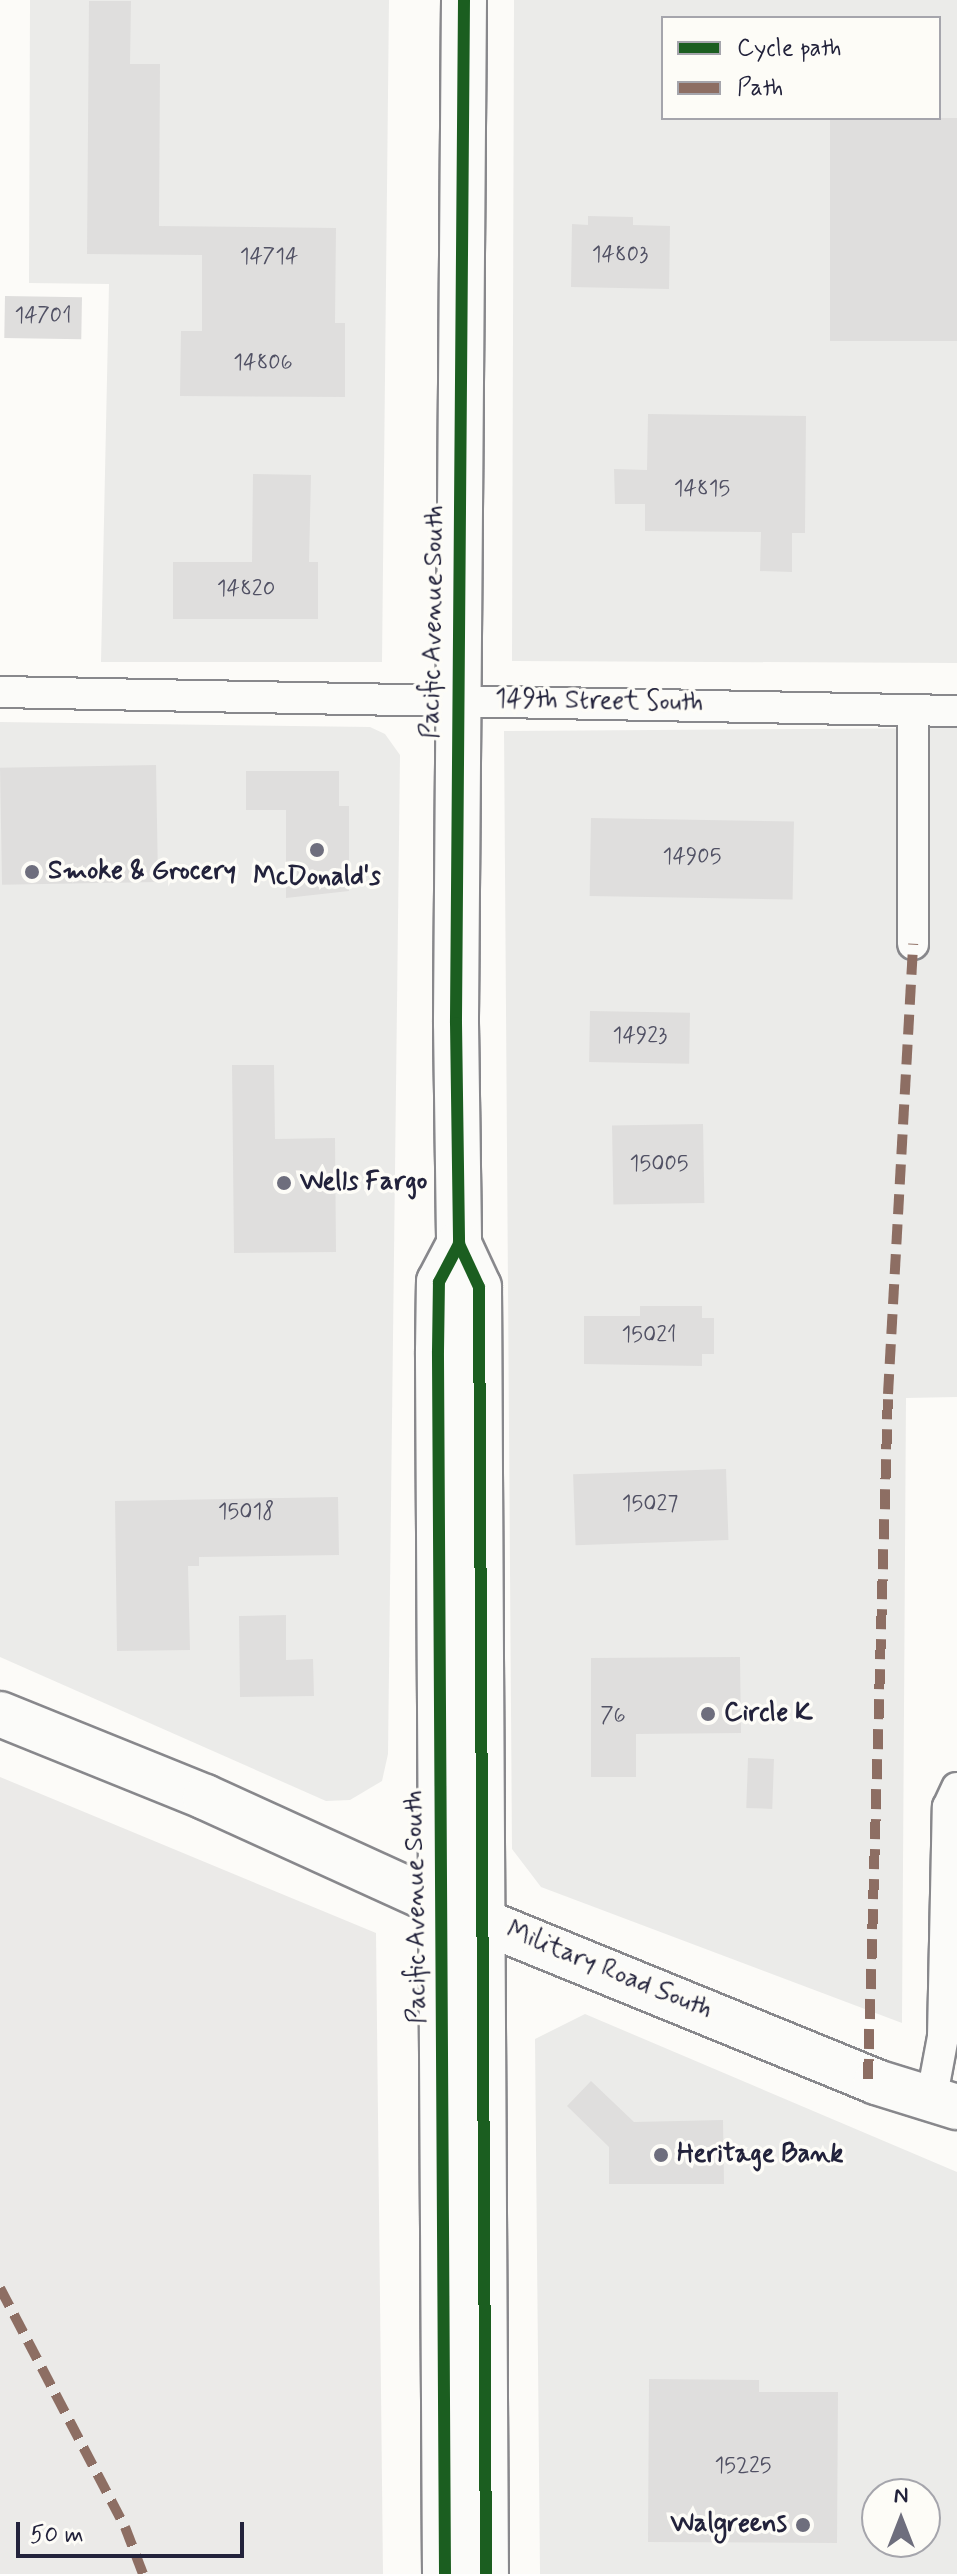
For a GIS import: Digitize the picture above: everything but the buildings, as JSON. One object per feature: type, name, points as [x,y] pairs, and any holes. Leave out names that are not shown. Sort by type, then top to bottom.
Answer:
[{"type":"main road","name":"Pacific Avenue South","points":[[464,0],[455,699],[459,1244],[479,1287],[480,1920],[486,2574]]},
{"type":"main road","name":"Pacific Avenue South","points":[[445,2574],[438,1903],[439,1282],[459,1244]]},
{"type":"main road","name":"Military Road South","points":[[0,1714],[205,1797],[438,1903],[944,2104]]},
{"type":"street","name":"149th Street South","points":[[0,692],[957,711]]},
{"type":"street","points":[[913,711],[913,944]]},
{"type":"street","points":[[944,2104],[948,1807],[957,1788]]},
{"type":"shaded area","points":[[30,0],[389,0],[382,662],[101,662],[109,284],[29,283]]},
{"type":"shaded area","points":[[514,0],[957,0],[957,663],[512,661]]},
{"type":"shaded area","points":[[0,722],[370,727],[385,734],[400,755],[388,1754],[382,1781],[350,1800],[326,1801],[0,1657]]},
{"type":"shaded area","points":[[957,728],[957,1397],[906,1398],[902,2023],[541,1887],[512,1849],[504,731]]},
{"type":"shaded area","points":[[0,1777],[376,1933],[383,2574],[0,2574]]},
{"type":"shaded area","points":[[585,2014],[957,2172],[957,2574],[540,2574],[535,2039]]},
{"type":"marked path","points":[[868,2079],[888,1394],[913,944]]},
{"type":"marked path","points":[[0,2288],[125,2527],[143,2574]]},
{"type":"cycle path","points":[[464,0],[456,1023],[459,1244],[479,1287],[486,2574]]},
{"type":"cycle path","points":[[445,2574],[438,1351],[439,1282],[459,1244]]},
{"type":"place","name":"McDonald's","points":[[317,850]]},
{"type":"place","name":"Smoke & Grocery","points":[[32,872]]},
{"type":"place","name":"Wells Fargo","points":[[284,1183]]},
{"type":"place","name":"Circle K","points":[[708,1714]]},
{"type":"place","name":"Heritage Bank","points":[[661,2155]]},
{"type":"place","name":"Walgreens","points":[[803,2525]]}]
